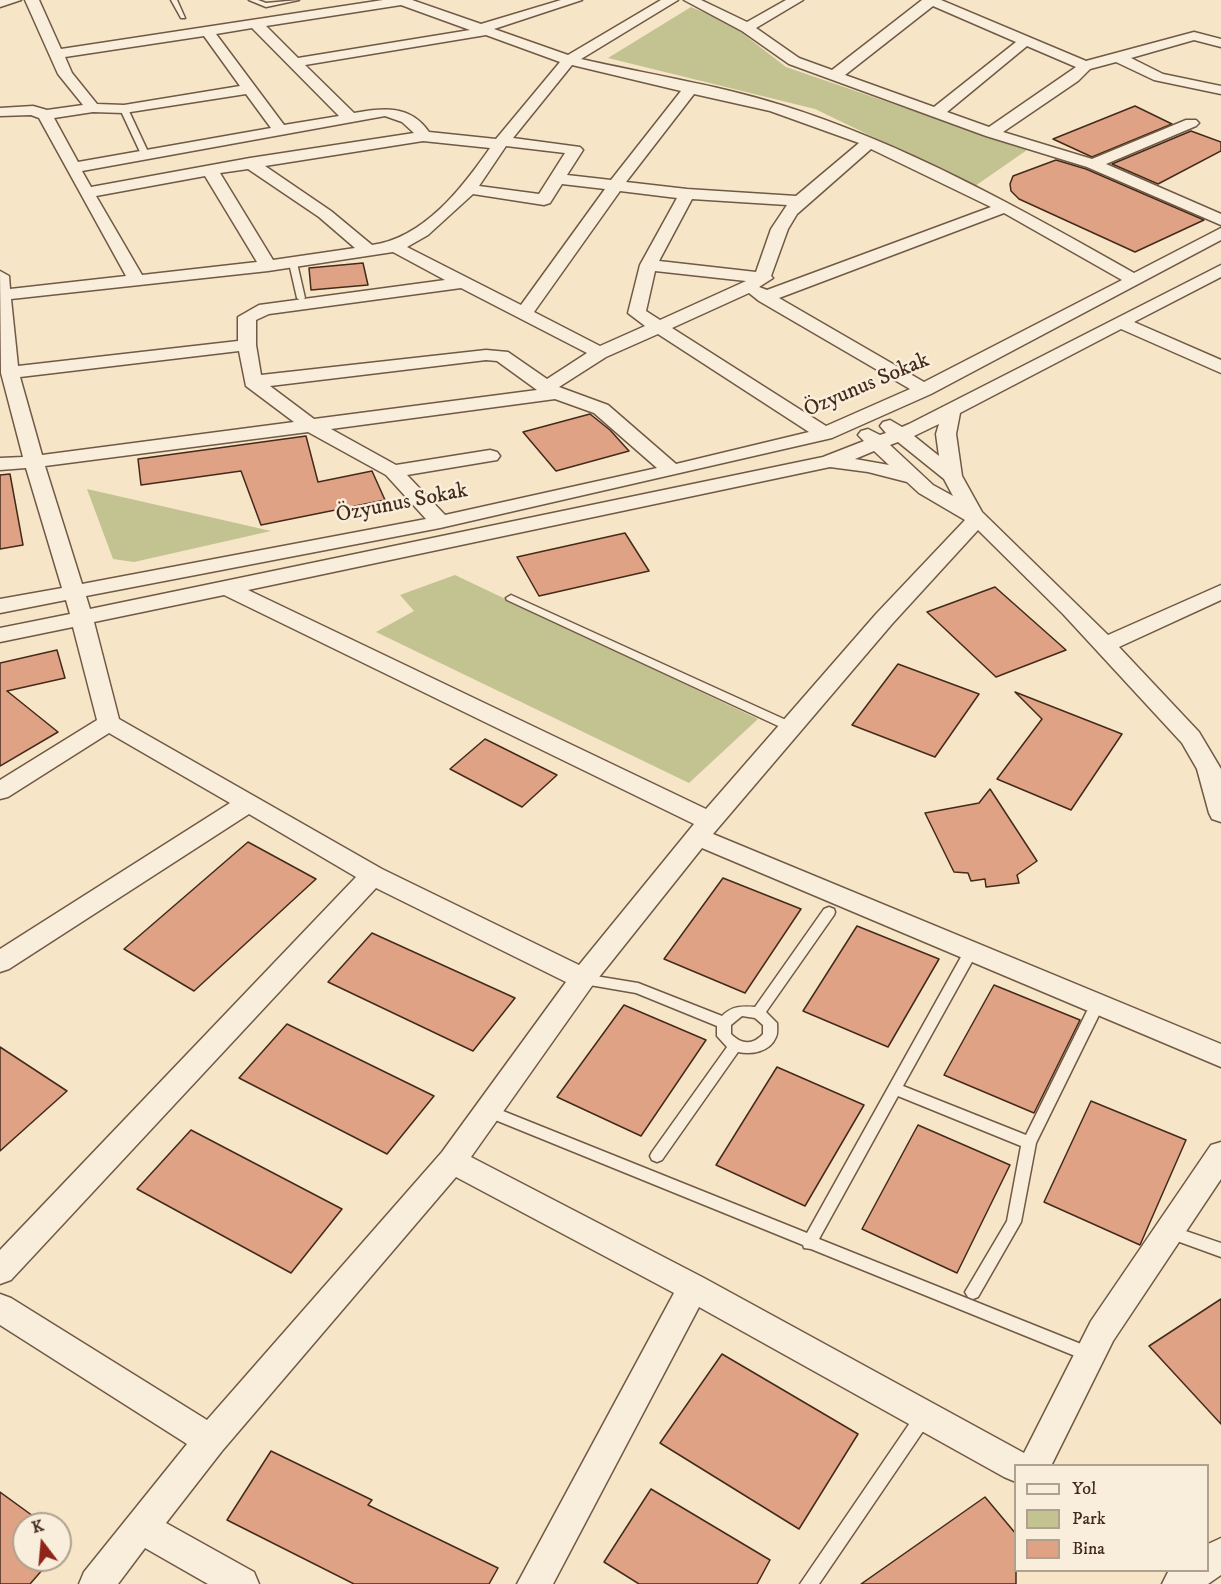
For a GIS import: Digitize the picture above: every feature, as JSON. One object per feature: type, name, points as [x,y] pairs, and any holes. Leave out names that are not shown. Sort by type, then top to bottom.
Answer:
[{"type":"street","points":[[0,3],[14,0]]},
{"type":"street","points":[[32,0],[65,74],[93,108]]},
{"type":"street","points":[[528,0],[551,8]]},
{"type":"street","points":[[294,63],[483,30],[575,0]]},
{"type":"street","points":[[583,980],[373,875],[109,723],[82,619],[34,462],[10,373],[1,289],[137,281],[293,263],[395,248],[422,231],[469,189],[502,142],[569,60],[670,0]]},
{"type":"street","points":[[691,0],[747,28],[794,61],[991,133],[1093,164],[1221,220]]},
{"type":"street","points":[[747,28],[796,0]]},
{"type":"street","points":[[945,7],[964,0]]},
{"type":"street","points":[[57,54],[401,1],[569,60],[775,108],[870,142],[1005,207],[1134,280]]},
{"type":"street","points":[[835,75],[930,1],[1085,66]]},
{"type":"street","points":[[256,24],[349,117]]},
{"type":"street","points":[[208,32],[280,130]]},
{"type":"street","points":[[991,133],[1073,78],[1085,66],[1194,36],[1221,44]]},
{"type":"street","points":[[937,112],[1025,41]]},
{"type":"street","points":[[1118,57],[1159,77],[1221,90]]},
{"type":"street","points":[[0,112],[33,110],[45,115],[93,108],[124,110],[249,88]]},
{"type":"street","points":[[523,314],[615,186],[690,89]]},
{"type":"street","points":[[72,168],[385,111],[402,114],[421,131],[423,136]]},
{"type":"street","points":[[45,115],[72,168],[137,281]]},
{"type":"street","points":[[1093,164],[1191,123]]},
{"type":"street","points":[[86,193],[250,163],[423,136],[575,150],[544,200],[469,189]]},
{"type":"street","points":[[759,288],[785,219],[801,201],[870,142]]},
{"type":"street","points":[[250,163],[325,214],[370,252]]},
{"type":"street","points":[[210,170],[268,266]]},
{"type":"street","points":[[559,179],[687,194],[801,201]]},
{"type":"street","points":[[687,194],[648,266],[637,313],[660,325],[825,434]]},
{"type":"street","points":[[0,464],[34,462],[310,425],[551,390],[600,353],[660,325],[759,288],[1005,207]]},
{"type":"street","name":"Özyunus Sokak","points":[[0,606],[440,522],[672,471],[825,434],[924,390],[1221,233]]},
{"type":"street","points":[[395,248],[600,353]]},
{"type":"street","points":[[648,266],[759,288],[924,390]]},
{"type":"street","points":[[0,635],[828,462],[900,434],[951,410],[1221,270]]},
{"type":"street","points":[[440,522],[393,471],[310,425],[253,381],[247,345],[247,317],[265,309],[460,283]]},
{"type":"street","points":[[1120,322],[1221,367]]},
{"type":"street","points":[[10,373],[247,345]]},
{"type":"street","points":[[253,381],[486,355],[502,356],[551,390],[601,409],[672,471]]},
{"type":"street","points":[[951,410],[946,434],[952,476]]},
{"type":"street","points":[[874,413],[952,476],[976,518]]},
{"type":"street","points":[[851,423],[878,442],[926,489],[976,518],[1071,609],[1191,738],[1216,780],[1221,813]]},
{"type":"street","points":[[393,471],[490,456]]},
{"type":"street","points":[[828,462],[869,466],[915,478]]},
{"type":"street","points":[[96,1584],[210,1440],[452,1161],[583,980],[704,829],[793,728],[884,619],[976,518]]},
{"type":"street","points":[[227,588],[704,829],[971,951],[1221,1056]]},
{"type":"street","points":[[1105,645],[1221,591]]},
{"type":"street","points":[[0,791],[109,723]]},
{"type":"street","points":[[0,962],[247,804]]},
{"type":"street","points":[[0,1271],[373,875]]},
{"type":"street","points":[[1035,1464],[1102,1331],[1171,1232],[1221,1154]]},
{"type":"street","points":[[452,1161],[693,1288],[1014,1465]]},
{"type":"street","points":[[534,1584],[693,1288]]},
{"type":"street","points":[[0,1308],[210,1440]]},
{"type":"street","points":[[142,1528],[242,1584]]},
{"type":"street","points":[[1179,1584],[1195,1572]]},
{"type":"lane","points":[[174,0],[183,17]]},
{"type":"lane","points":[[252,0],[266,5],[296,0]]},
{"type":"lane","points":[[124,110],[145,154]]},
{"type":"lane","points":[[293,263],[301,298]]},
{"type":"lane","points":[[511,598],[793,728]]},
{"type":"lane","points":[[758,1013],[829,912]]},
{"type":"lane","points":[[809,1243],[897,1089],[971,951]]},
{"type":"lane","points":[[583,980],[638,988],[724,1023]]},
{"type":"lane","points":[[742,1011],[758,1013],[770,1023],[771,1030],[766,1042],[752,1048],[735,1046],[724,1036],[724,1023],[734,1013],[742,1011]]},
{"type":"lane","points":[[973,1292],[1014,1222],[1029,1143],[1092,1015]]},
{"type":"lane","points":[[657,1156],[735,1046]]},
{"type":"lane","points":[[897,1089],[1029,1143]]},
{"type":"lane","points":[[488,1111],[1090,1355]]},
{"type":"lane","points":[[1171,1232],[1221,1250]]},
{"type":"lane","points":[[809,1584],[924,1416]]},
{"type":"green space","points":[[691,7],[729,23],[786,67],[1027,150],[975,186],[815,109],[608,58]]},
{"type":"green space","points":[[87,489],[271,531],[134,562],[113,559]]},
{"type":"green space","points":[[455,575],[758,719],[689,783],[376,632],[414,611],[400,595]]},
{"type":"building","points":[[1135,106],[1172,124],[1092,157],[1053,139]]},
{"type":"building","points":[[1191,131],[1221,142],[1221,151],[1158,184],[1112,164]]},
{"type":"building","points":[[1056,160],[1086,169],[1204,220],[1135,252],[1019,199],[1011,191],[1010,184],[1013,176]]},
{"type":"building","points":[[363,263],[368,285],[311,290],[309,268]]},
{"type":"building","points":[[590,414],[610,430],[629,451],[556,471],[523,432]]},
{"type":"building","points":[[306,436],[318,482],[372,471],[385,500],[261,525],[241,471],[141,485],[138,459]]},
{"type":"building","points":[[10,474],[23,545],[0,549],[0,475]]},
{"type":"building","points":[[625,533],[649,571],[539,596],[517,557]]},
{"type":"building","points":[[995,587],[1066,650],[996,677],[927,612]]},
{"type":"building","points":[[57,650],[65,678],[7,691],[58,732],[0,766],[0,663]]},
{"type":"building","points":[[898,664],[979,694],[935,757],[852,725]]},
{"type":"building","points":[[1015,692],[1122,734],[1071,810],[997,779],[1042,719]]},
{"type":"building","points":[[485,739],[557,775],[522,807],[450,769]]},
{"type":"building","points":[[990,789],[1037,861],[1017,875],[1019,883],[986,887],[985,879],[971,881],[968,873],[954,872],[925,813],[979,803]]},
{"type":"building","points":[[248,842],[316,879],[194,991],[124,949]]},
{"type":"building","points":[[723,878],[801,909],[745,993],[664,959]]},
{"type":"building","points":[[857,926],[939,959],[888,1047],[803,1011]]},
{"type":"building","points":[[372,933],[515,998],[473,1051],[328,982]]},
{"type":"building","points":[[994,985],[1080,1020],[1034,1113],[944,1075]]},
{"type":"building","points":[[624,1005],[706,1040],[641,1136],[557,1097]]},
{"type":"building","points":[[287,1024],[434,1096],[387,1154],[239,1078]]},
{"type":"building","points":[[0,1047],[67,1091],[0,1151]]},
{"type":"building","points":[[777,1067],[864,1105],[805,1206],[716,1165]]},
{"type":"building","points":[[1091,1101],[1186,1140],[1140,1245],[1044,1202]]},
{"type":"building","points":[[918,1125],[1010,1165],[957,1273],[862,1229]]},
{"type":"building","points":[[191,1130],[342,1209],[291,1273],[137,1189]]},
{"type":"building","points":[[1221,1299],[1221,1424],[1149,1346]]},
{"type":"building","points":[[722,1354],[858,1434],[799,1529],[660,1443]]},
{"type":"building","points":[[271,1451],[372,1500],[368,1505],[498,1568],[489,1584],[354,1584],[227,1520]]},
{"type":"building","points":[[651,1489],[770,1560],[757,1584],[639,1584],[604,1562]]},
{"type":"building","points":[[0,1492],[28,1512],[12,1512],[12,1572],[40,1572],[30,1584],[0,1584]]},
{"type":"building","points":[[985,1497],[1014,1532],[1016,1584],[861,1584]]}]
